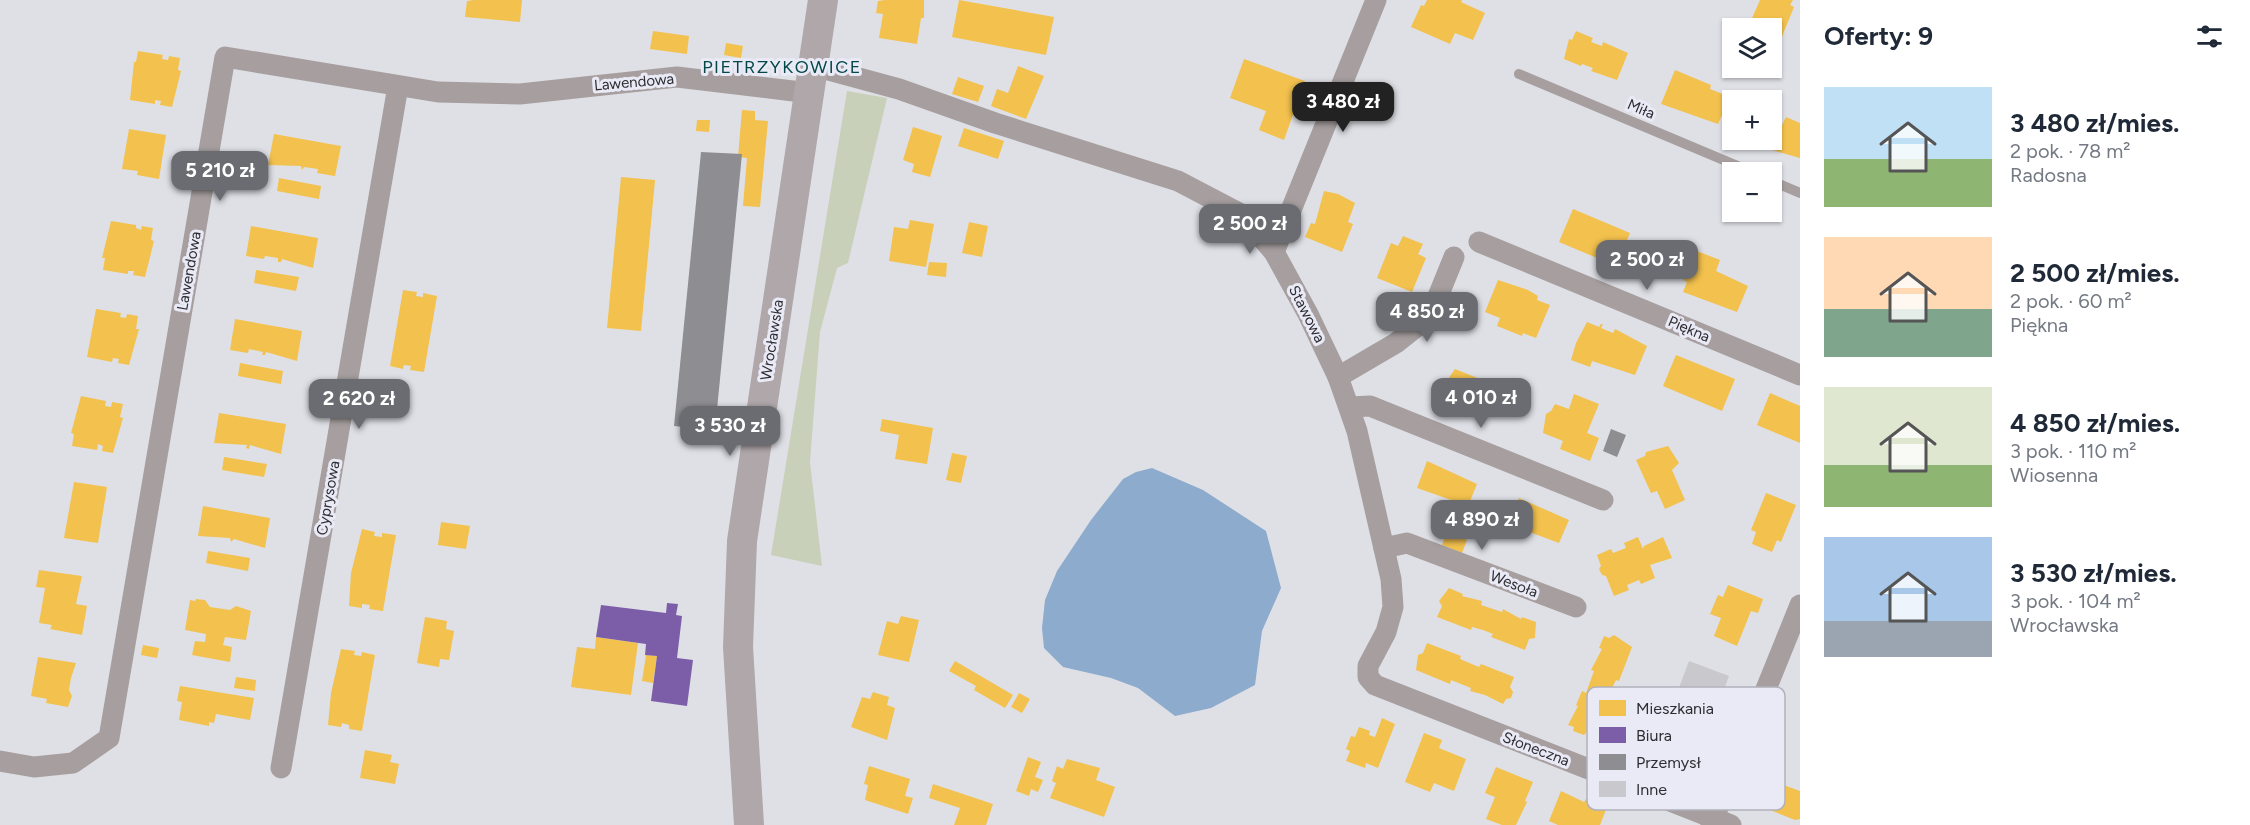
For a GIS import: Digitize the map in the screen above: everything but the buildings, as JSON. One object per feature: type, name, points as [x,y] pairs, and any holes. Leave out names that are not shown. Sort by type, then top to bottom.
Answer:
[{"type":"main road","name":"Wrocławska","points":[[749,825],[739,697],[739,581],[759,426],[823,0]]},
{"type":"street","points":[[1274,252],[1376,0]]},
{"type":"street","name":"Lawendowa","points":[[0,761],[34,767],[73,763],[109,738],[225,57],[438,92],[520,94],[677,77],[812,80]]},
{"type":"street","name":"Stawowa","points":[[812,80],[899,89],[995,123],[1178,181],[1241,214],[1274,252],[1338,377],[1350,407],[1391,579],[1393,607],[1386,632],[1368,666],[1368,676],[1375,685]]},
{"type":"street","name":"Cyprysowa","points":[[282,768],[398,86]]},
{"type":"street","name":"Piękna","points":[[1479,242],[1800,375]]},
{"type":"street","points":[[1338,377],[1396,343],[1430,316],[1454,257]]},
{"type":"street","points":[[1350,407],[1370,406],[1603,500]]},
{"type":"street","name":"Wesoła","points":[[1384,548],[1407,543],[1576,607]]},
{"type":"street","points":[[1769,687],[1800,605]]},
{"type":"street","name":"Słoneczna","points":[[1375,685],[1587,770]]},
{"type":"street","name":"Słoneczna","points":[[1686,810],[1718,823]]},
{"type":"lane","name":"Miła","points":[[1519,74],[1728,162]]},
{"type":"lane","points":[[1782,185],[1800,193]]},
{"type":"green space","points":[[847,91],[887,98],[848,263],[837,268],[820,332],[810,462],[822,566],[771,555]]},
{"type":"water","points":[[1152,468],[1203,490],[1266,531],[1281,588],[1262,631],[1255,685],[1211,708],[1175,716],[1138,688],[1111,678],[1063,667],[1044,648],[1042,628],[1045,600],[1057,571],[1091,520],[1123,479],[1136,472]]},
{"type":"district","name":"PIETRZYKOWICE","points":[[782,67]]}]
